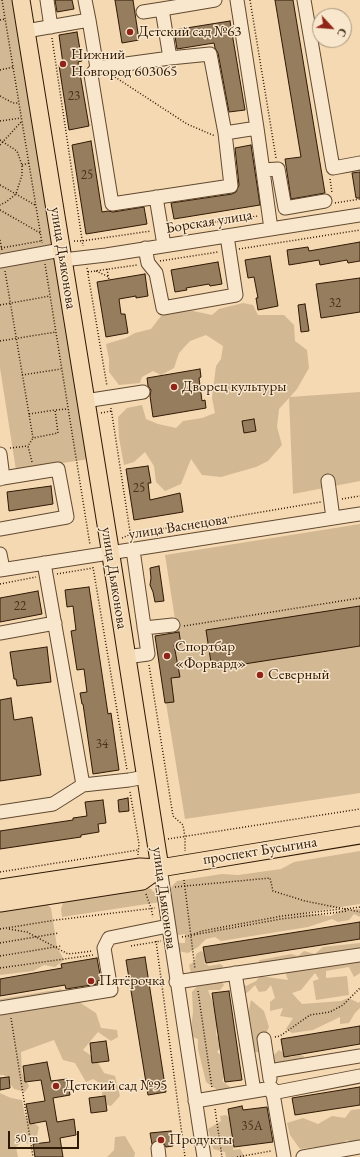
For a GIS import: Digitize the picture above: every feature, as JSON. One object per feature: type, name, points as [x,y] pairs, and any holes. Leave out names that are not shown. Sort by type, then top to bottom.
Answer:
[{"type":"main road","name":"улица Дьяконова","points":[[22,0],[64,250],[85,400],[110,548],[126,657],[137,779],[160,868]]},
{"type":"main road","name":"проспект Бусыгина","points":[[0,888],[140,867],[160,868],[360,835]]},
{"type":"main road","name":"проспект Бусыгина","points":[[0,904],[142,880],[160,868]]},
{"type":"street","points":[[47,0],[51,27]]},
{"type":"street","points":[[86,0],[89,20],[101,68]]},
{"type":"street","points":[[143,12],[216,0]]},
{"type":"street","points":[[237,0],[271,229]]},
{"type":"street","points":[[304,0],[333,168],[360,163]]},
{"type":"street","points":[[162,9],[170,58]]},
{"type":"street","points":[[26,31],[89,20]]},
{"type":"street","points":[[210,54],[224,133],[231,186],[112,204],[91,75],[101,68],[210,54]]},
{"type":"street","points":[[224,133],[257,128]]},
{"type":"street","points":[[263,170],[278,169],[285,208],[325,201]]},
{"type":"street","points":[[156,198],[164,245]]},
{"type":"street","name":"Борская улица","points":[[1,256],[43,247],[64,250],[85,257],[106,255],[360,215]]},
{"type":"street","points":[[145,248],[148,263],[156,273],[163,308],[236,295],[227,236]]},
{"type":"street","points":[[85,400],[143,392]]},
{"type":"street","points":[[0,529],[67,517],[58,468],[2,479],[4,451]]},
{"type":"street","points":[[328,481],[333,518]]},
{"type":"street","name":"улица Васнецова","points":[[2,569],[91,556],[110,548],[133,550],[360,514]]},
{"type":"street","points":[[126,657],[148,654],[133,550]]},
{"type":"street","points":[[0,554],[2,569]]},
{"type":"street","points":[[44,563],[83,785]]},
{"type":"street","points":[[0,633],[55,623]]},
{"type":"street","points":[[144,628],[172,625]]},
{"type":"street","points":[[0,812],[53,804],[83,785],[137,779]]},
{"type":"street","name":"улица Дьяконова","points":[[160,868],[194,1101],[204,1157]]},
{"type":"street","points":[[5,1007],[111,990],[104,951],[109,938],[155,935],[168,926]]},
{"type":"street","points":[[176,982],[360,955]]},
{"type":"street","points":[[235,973],[254,1092]]},
{"type":"street","points":[[264,1039],[284,1157]]},
{"type":"street","points":[[269,1071],[360,1056]]},
{"type":"street","points":[[292,1068],[296,1089]]},
{"type":"street","points":[[194,1101],[254,1092],[296,1089],[360,1076]]},
{"type":"street","points":[[303,1157],[352,1151]]},
{"type":"path","points":[[2,0],[43,247],[91,556],[137,779],[139,858]]},
{"type":"path","points":[[250,0],[278,169]]},
{"type":"path","points":[[0,20],[5,19]]},
{"type":"path","points":[[51,27],[52,48],[82,241],[109,397],[133,550]]},
{"type":"path","points":[[0,70],[13,67]]},
{"type":"path","points":[[101,68],[187,124],[214,136],[224,133]]},
{"type":"path","points":[[0,96],[12,103],[19,103]]},
{"type":"path","points":[[0,121],[21,118]]},
{"type":"path","points":[[0,145],[22,121]]},
{"type":"path","points":[[0,140],[4,141],[17,151],[22,165],[22,175],[16,194],[0,205]]},
{"type":"path","points":[[22,165],[29,163]]},
{"type":"path","points":[[0,185],[36,206]]},
{"type":"path","points":[[325,201],[334,203],[360,199]]},
{"type":"path","points":[[0,210],[40,234]]},
{"type":"path","points":[[64,250],[82,241],[269,215]]},
{"type":"path","points":[[0,240],[1,256],[33,438],[28,446],[34,473]]},
{"type":"path","points":[[1,256],[43,247]]},
{"type":"path","points":[[106,255],[109,280]]},
{"type":"path","points":[[96,271],[109,277]]},
{"type":"path","points":[[0,304],[50,296]]},
{"type":"path","points":[[0,341],[56,332]]},
{"type":"path","points":[[22,375],[61,369]]},
{"type":"path","points":[[29,414],[68,408]]},
{"type":"path","points":[[33,438],[58,433],[54,410]]},
{"type":"path","points":[[4,451],[28,446]]},
{"type":"path","points":[[110,548],[131,534],[360,496]]},
{"type":"path","points":[[172,625],[176,627],[360,598]]},
{"type":"path","points":[[148,654],[174,816],[183,825],[185,852]]},
{"type":"path","points":[[168,839],[360,809]]},
{"type":"path","points":[[0,872],[138,850]]},
{"type":"path","points":[[172,890],[176,886],[184,885],[270,878],[273,891],[305,901],[360,912]]},
{"type":"path","points":[[184,880],[196,979],[222,1157]]},
{"type":"path","points":[[144,888],[151,908],[185,1157]]},
{"type":"path","points":[[0,929],[165,906]]},
{"type":"path","points":[[191,935],[202,930],[282,916],[360,907]]},
{"type":"path","points":[[191,935],[281,919],[350,911]]},
{"type":"path","points":[[7,928],[27,932],[68,954],[104,951]]},
{"type":"path","points":[[0,943],[59,933]]},
{"type":"path","points":[[126,947],[155,935]]},
{"type":"path","points":[[0,956],[61,946]]},
{"type":"path","points":[[0,968],[104,951]]},
{"type":"path","points":[[264,1039],[280,1036],[310,1015],[330,1012],[343,1005],[360,988]]},
{"type":"path","points":[[5,1007],[33,1157]]},
{"type":"shaded area","points":[[0,0],[15,0],[89,459],[16,470],[0,368]]},
{"type":"shaded area","points":[[243,303],[253,305],[258,315],[284,315],[294,325],[295,341],[307,350],[309,368],[297,389],[290,397],[360,392],[360,481],[293,494],[289,398],[279,409],[277,427],[282,445],[268,461],[256,467],[221,477],[202,475],[191,459],[181,484],[165,491],[156,482],[154,466],[145,452],[134,462],[124,465],[119,438],[118,417],[127,408],[142,405],[146,419],[158,424],[176,428],[183,421],[202,418],[215,413],[212,398],[216,366],[221,359],[223,346],[206,335],[190,341],[179,353],[174,368],[161,375],[153,371],[142,377],[140,383],[119,385],[109,372],[109,359],[106,344],[126,338],[135,333],[151,329],[161,316],[175,312],[193,311],[212,315],[219,309]]},
{"type":"shaded area","name":"Северный","points":[[360,524],[360,793],[185,819],[155,636],[177,632],[165,555]]},
{"type":"shaded area","points":[[360,851],[360,904],[303,913],[331,916],[341,910],[360,909],[360,917],[354,914],[349,920],[338,922],[332,919],[308,927],[221,941],[215,937],[206,939],[198,947],[188,953],[178,951],[178,943],[185,943],[185,934],[173,936],[169,891],[177,881],[222,874],[238,875],[281,869],[294,862]]},
{"type":"shaded area","points":[[146,888],[151,889],[157,895],[160,902],[62,917],[61,909],[63,903],[68,899]]},
{"type":"shaded area","points":[[41,903],[48,905],[51,908],[57,947],[64,960],[55,967],[44,965],[33,971],[0,975],[0,909]]},
{"type":"shaded area","points":[[360,943],[360,973],[354,977],[349,967],[326,971],[326,978],[347,976],[349,995],[316,1000],[313,981],[319,979],[315,973],[301,990],[292,993],[302,1004],[341,1001],[348,998],[359,1003],[360,1001],[360,1008],[349,1023],[340,1024],[340,1017],[313,1030],[292,1033],[286,1029],[293,1018],[280,1016],[283,1008],[270,1011],[270,1002],[275,998],[271,985],[266,991],[259,992],[255,985],[248,992],[239,997],[229,981],[238,978],[246,986],[256,981],[260,976],[288,980],[284,968],[256,966],[260,960],[291,954],[298,956],[304,951],[315,954],[323,947]]},
{"type":"shaded area","points":[[201,951],[208,955],[204,963],[209,966],[220,964],[223,966],[220,980],[224,985],[220,990],[208,990],[218,1016],[216,1035],[221,1039],[221,1047],[217,1052],[224,1058],[226,1074],[222,1081],[230,1087],[226,1098],[222,1099],[216,1089],[206,1082],[198,1049],[198,1039],[190,1036],[193,1012],[192,992],[200,983],[191,973],[189,965],[195,961],[196,954]]},
{"type":"shaded area","points":[[61,989],[66,999],[79,1002],[96,1013],[101,1028],[117,1030],[118,1037],[111,1041],[98,1032],[83,1050],[96,1059],[104,1073],[115,1076],[120,1096],[111,1106],[101,1103],[103,1085],[93,1079],[86,1082],[75,1063],[63,1060],[54,1040],[21,1052],[22,1073],[29,1086],[25,1092],[14,1089],[4,1075],[0,1075],[0,999]]},
{"type":"shaded area","points":[[251,1000],[264,1011],[269,1027],[266,1033],[260,1034],[262,1045],[261,1052],[252,1052],[259,1072],[255,1085],[246,1087],[237,1009],[248,1014]]},
{"type":"shaded area","points":[[279,1050],[290,1057],[299,1055],[304,1056],[301,1068],[272,1064],[271,1058]]},
{"type":"shaded area","points":[[0,1093],[11,1098],[22,1100],[25,1116],[39,1127],[36,1141],[28,1144],[23,1140],[16,1147],[18,1157],[0,1157]]},
{"type":"shaded area","points":[[360,1109],[360,1142],[354,1143],[347,1140],[341,1144],[300,1149],[290,1135],[287,1123],[303,1118],[318,1124],[332,1116],[345,1118],[351,1110]]},
{"type":"shaded area","points":[[226,1115],[232,1119],[236,1140],[233,1150],[240,1149],[245,1157],[226,1157],[225,1152],[213,1149],[208,1129],[221,1121],[220,1116]]},
{"type":"shaded area","points":[[125,1136],[135,1153],[134,1157],[107,1157],[114,1150],[115,1137]]},
{"type":"building","points":[[55,0],[72,0],[74,9],[57,12]]},
{"type":"building","points":[[115,0],[133,0],[139,40],[122,43]]},
{"type":"building","points":[[275,0],[293,0],[325,193],[291,199],[285,159],[301,157]]},
{"type":"building","points":[[230,21],[245,110],[229,112],[218,53],[214,43],[177,49],[174,30]]},
{"type":"building","points":[[77,32],[82,61],[78,62],[89,126],[69,130],[59,65],[63,64],[59,35]]},
{"type":"building","points":[[91,141],[102,212],[113,212],[144,207],[147,224],[86,234],[72,145]]},
{"type":"building","points":[[251,145],[260,205],[174,219],[171,203],[232,194],[236,192],[239,185],[235,148]]},
{"type":"building","points":[[360,172],[360,198],[356,198],[352,173]]},
{"type":"building","points":[[360,242],[360,261],[348,263],[347,260],[320,265],[319,260],[289,265],[287,250],[308,247],[309,251]]},
{"type":"building","points":[[270,256],[278,306],[258,310],[256,298],[258,298],[254,277],[248,278],[245,260]]},
{"type":"building","points":[[218,262],[222,284],[210,286],[209,284],[186,288],[187,290],[175,292],[171,270]]},
{"type":"building","points":[[145,274],[148,296],[136,298],[136,296],[119,299],[121,314],[125,314],[128,333],[106,337],[97,282]]},
{"type":"building","points":[[360,278],[360,312],[321,318],[316,284]]},
{"type":"building","points":[[305,304],[309,331],[301,332],[298,305]]},
{"type":"building","name":"Дворец культуры","points":[[200,369],[201,377],[199,378],[202,401],[205,400],[206,408],[153,417],[150,396],[151,390],[148,386],[147,378]]},
{"type":"building","points":[[254,419],[256,431],[244,433],[242,421]]},
{"type":"building","points":[[148,466],[151,483],[148,483],[150,500],[180,493],[183,512],[134,520],[126,469]]},
{"type":"building","points":[[51,486],[53,504],[9,511],[7,492]]},
{"type":"building","points":[[159,566],[164,601],[155,602],[150,585],[150,568]]},
{"type":"building","points":[[89,587],[108,714],[111,713],[119,770],[93,774],[83,704],[80,693],[87,692],[84,669],[77,670],[71,631],[76,630],[73,606],[67,607],[65,590]]},
{"type":"building","points":[[38,591],[42,614],[0,622],[0,598]]},
{"type":"building","points":[[360,606],[360,646],[212,669],[206,630]]},
{"type":"building","name":"Спортбар «Форвард»","points":[[179,632],[181,644],[174,645],[180,677],[171,678],[174,702],[165,703],[155,636]]},
{"type":"building","points":[[47,647],[51,682],[17,686],[16,679],[14,679],[10,652]]},
{"type":"building","points":[[11,698],[14,720],[32,717],[41,775],[0,781],[0,700]]},
{"type":"building","points":[[128,798],[129,811],[119,812],[118,800]]},
{"type":"building","points":[[103,800],[106,823],[98,824],[99,832],[81,835],[81,837],[0,849],[0,831],[73,820],[73,818],[87,816],[85,802]]},
{"type":"building","points":[[360,922],[360,939],[206,963],[203,947]]},
{"type":"building","points":[[145,957],[166,1092],[148,1095],[126,960]]},
{"type":"building","points":[[97,958],[101,980],[97,981],[98,984],[66,989],[65,985],[0,996],[0,979],[62,968],[61,964]]},
{"type":"building","points":[[229,991],[242,1080],[225,1082],[212,993]]},
{"type":"building","points":[[360,1026],[360,1044],[284,1057],[281,1039]]},
{"type":"building","points":[[106,1041],[109,1061],[92,1063],[90,1043]]},
{"type":"building","points":[[47,1062],[51,1081],[67,1079],[70,1095],[53,1098],[57,1122],[74,1119],[76,1135],[60,1138],[63,1157],[35,1157],[33,1144],[50,1142],[46,1121],[30,1124],[26,1104],[45,1101],[41,1080],[25,1082],[23,1066]]},
{"type":"building","points":[[9,1077],[10,1088],[0,1090],[0,1078]]},
{"type":"building","points":[[360,1087],[360,1105],[295,1115],[292,1098]]},
{"type":"building","points":[[105,1096],[107,1111],[91,1113],[89,1098]]},
{"type":"building","points":[[242,1106],[243,1110],[267,1107],[273,1142],[234,1147],[228,1109]]},
{"type":"building","name":"Продукты","points":[[171,1131],[173,1146],[166,1147],[162,1141],[158,1140],[152,1144],[150,1133]]},
{"type":"place","name":"Детский сад №63","points":[[130,32]]},
{"type":"place","name":"Нижний Новгород 603065","points":[[63,64]]},
{"type":"place","name":"Дворец культуры","points":[[174,387]]},
{"type":"place","name":"Спортбар «Форвард»","points":[[167,656]]},
{"type":"place","name":"Северный","points":[[260,675]]},
{"type":"place","name":"Пятёрочка","points":[[91,981]]},
{"type":"place","name":"Детский сад №95","points":[[56,1086]]},
{"type":"place","name":"Продукты","points":[[161,1140]]}]
